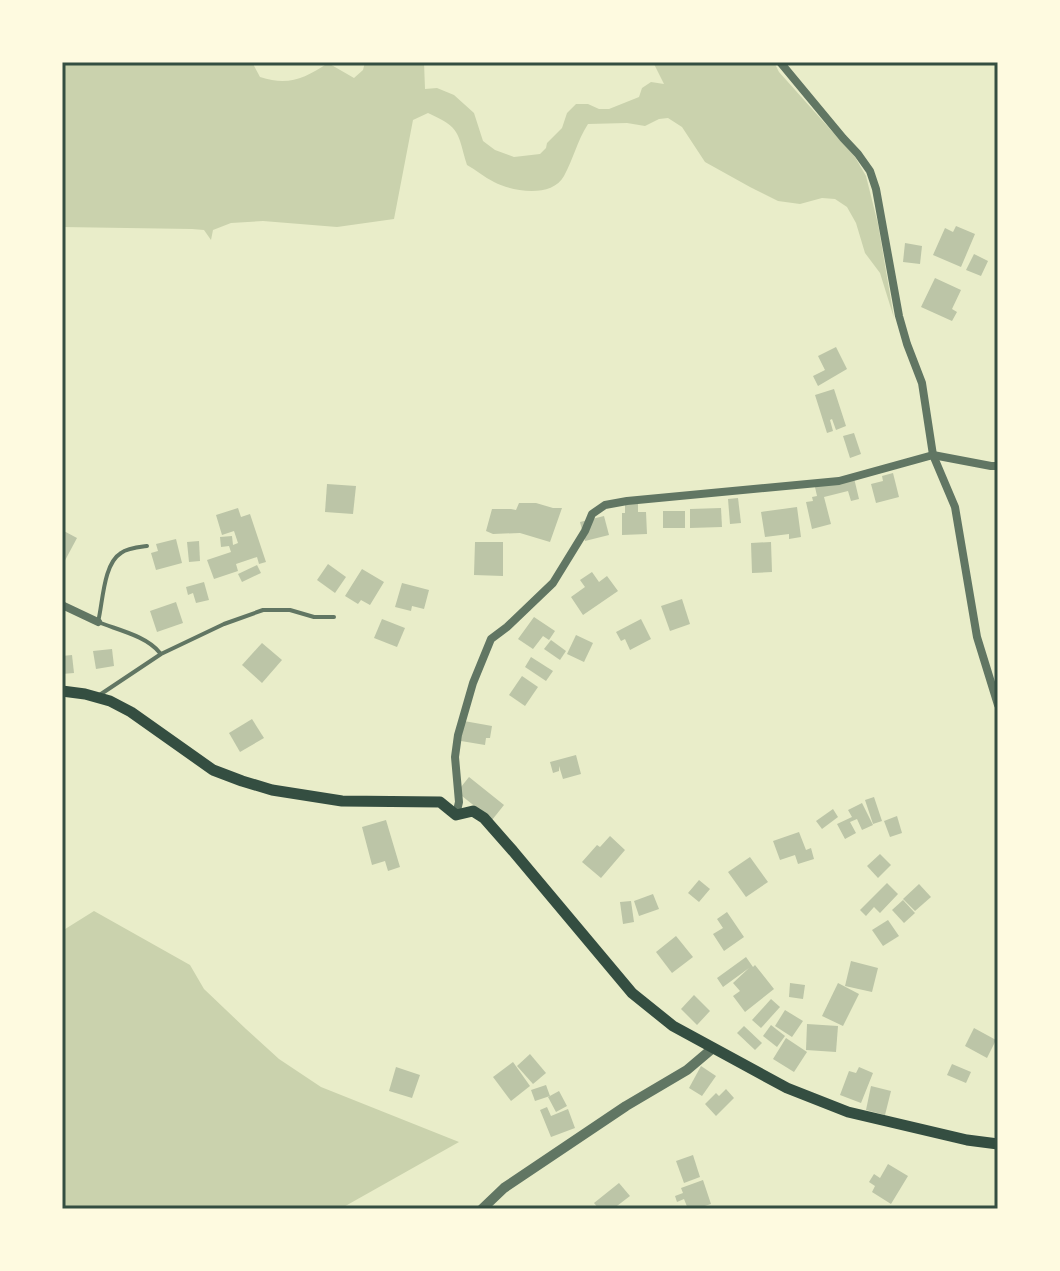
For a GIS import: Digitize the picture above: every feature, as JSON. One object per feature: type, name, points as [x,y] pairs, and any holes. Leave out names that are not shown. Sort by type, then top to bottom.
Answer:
[{"type":"main road","points":[[62,691],[110,701],[131,712],[213,770],[272,790],[342,801],[440,802],[456,815],[473,811],[484,818],[632,993],[673,1026],[787,1088],[848,1112],[953,1137],[998,1144]]},
{"type":"street","points":[[780,62],[870,171],[899,316],[922,383],[933,455],[955,507],[977,637],[998,705]]},
{"type":"street","points":[[456,815],[459,802],[455,757],[458,735],[464,709],[491,639],[553,583],[592,514],[605,505],[839,481],[933,455],[998,466]]},
{"type":"street","points":[[62,605],[98,622]]},
{"type":"street","points":[[482,1209],[504,1188],[626,1106],[687,1070],[713,1048]]},
{"type":"lane","points":[[147,546],[122,551],[112,562],[98,622],[153,644],[161,654]]},
{"type":"lane","points":[[96,697],[161,654],[224,624],[263,610],[290,610],[314,617],[334,617]]},
{"type":"green space","points":[[62,62],[252,62],[260,77],[287,81],[303,77],[328,63],[354,78],[363,70],[365,62],[424,62],[425,89],[437,88],[454,95],[474,113],[483,141],[495,150],[514,157],[540,154],[562,128],[567,113],[576,104],[609,109],[639,97],[642,88],[651,82],[664,84],[653,62],[774,62],[779,72],[855,157],[866,176],[878,224],[894,318],[880,273],[865,253],[856,223],[847,207],[835,199],[822,198],[800,204],[778,201],[705,162],[682,127],[668,118],[645,126],[588,124],[564,176],[551,188],[532,191],[502,186],[467,165],[456,132],[428,113],[413,120],[394,219],[337,227],[263,221],[231,223],[213,230],[211,240],[204,230],[62,227]]},
{"type":"green space","points":[[94,911],[190,965],[204,989],[246,1029],[279,1059],[321,1087],[459,1142],[340,1209],[62,1209],[62,931]]},
{"type":"building","points":[[956,226],[975,234],[961,267],[933,255],[945,228],[953,232]]},
{"type":"building","points":[[905,243],[922,246],[920,264],[903,262]]},
{"type":"building","points":[[974,254],[988,261],[981,276],[966,270]]},
{"type":"building","points":[[935,278],[961,290],[952,309],[957,312],[952,321],[921,307]]},
{"type":"building","points":[[836,347],[847,369],[818,386],[813,376],[825,370],[818,356]]},
{"type":"building","points":[[834,389],[846,426],[836,430],[832,419],[833,431],[827,433],[815,395]]},
{"type":"building","points":[[854,433],[861,454],[850,458],[843,436]]},
{"type":"building","points":[[893,473],[899,497],[876,503],[871,484],[883,481],[882,476]]},
{"type":"building","points":[[854,478],[859,499],[851,501],[848,491],[824,497],[831,524],[812,529],[806,502],[813,501],[812,497],[817,496],[815,487]]},
{"type":"building","points":[[327,484],[356,486],[353,514],[325,512]]},
{"type":"building","points":[[738,498],[741,523],[730,524],[728,499]]},
{"type":"building","points":[[519,503],[562,508],[550,542],[520,533],[493,534],[486,531],[492,509],[516,510]]},
{"type":"building","points":[[625,504],[638,504],[638,512],[646,512],[647,534],[622,535]]},
{"type":"building","points":[[797,507],[801,537],[789,539],[789,534],[765,537],[761,512]]},
{"type":"building","points":[[238,508],[241,517],[250,514],[266,562],[259,564],[257,557],[236,564],[238,571],[214,579],[207,560],[231,552],[229,546],[221,547],[220,537],[232,536],[233,545],[238,543],[234,531],[222,535],[216,515]]},
{"type":"building","points":[[721,508],[722,527],[690,528],[690,509]]},
{"type":"building","points":[[663,511],[685,511],[685,528],[663,528]]},
{"type":"building","points":[[604,516],[609,535],[585,541],[580,522]]},
{"type":"building","points":[[62,530],[77,538],[62,566]]},
{"type":"building","points":[[176,539],[182,563],[156,570],[151,553],[158,551],[156,544]]},
{"type":"building","points":[[199,541],[200,561],[189,562],[187,542]]},
{"type":"building","points":[[475,542],[503,542],[503,576],[474,575]]},
{"type":"building","points":[[771,542],[772,572],[752,573],[751,543]]},
{"type":"building","points":[[328,564],[346,577],[335,593],[317,580]]},
{"type":"building","points":[[257,565],[261,573],[242,582],[238,574]]},
{"type":"building","points":[[362,569],[384,582],[370,605],[361,600],[358,604],[345,596]]},
{"type":"building","points":[[592,572],[599,582],[607,576],[618,591],[583,615],[571,597],[585,587],[580,580]]},
{"type":"building","points":[[204,582],[209,600],[196,603],[193,593],[188,595],[186,587]]},
{"type":"building","points":[[402,583],[429,590],[424,609],[412,606],[411,611],[395,607]]},
{"type":"building","points":[[682,599],[690,624],[670,631],[661,606]]},
{"type":"building","points":[[176,602],[183,623],[157,632],[150,611]]},
{"type":"building","points":[[534,617],[555,631],[549,640],[543,636],[533,649],[518,639]]},
{"type":"building","points":[[382,619],[405,628],[397,647],[374,638]]},
{"type":"building","points":[[641,619],[651,639],[630,650],[625,639],[621,641],[616,632]]},
{"type":"building","points":[[576,635],[593,643],[584,662],[567,654]]},
{"type":"building","points":[[551,640],[566,651],[560,660],[544,649]]},
{"type":"building","points":[[262,643],[282,660],[262,683],[242,665]]},
{"type":"building","points":[[112,649],[114,666],[96,669],[93,651]]},
{"type":"building","points":[[72,655],[74,673],[62,674],[62,656]]},
{"type":"building","points":[[531,657],[553,671],[546,681],[525,667]]},
{"type":"building","points":[[522,676],[538,687],[525,706],[509,695]]},
{"type":"building","points":[[252,719],[264,738],[240,752],[229,733]]},
{"type":"building","points":[[464,721],[492,726],[485,745],[461,741]]},
{"type":"building","points":[[576,755],[581,774],[563,779],[559,766],[559,771],[553,773],[550,762]]},
{"type":"building","points":[[469,777],[504,805],[492,820],[457,792]]},
{"type":"building","points":[[874,797],[882,821],[873,824],[865,800]]},
{"type":"building","points":[[862,803],[873,825],[862,830],[857,819],[850,822],[856,833],[845,839],[837,824],[852,817],[848,810]]},
{"type":"building","points":[[833,809],[838,817],[822,829],[816,821]]},
{"type":"building","points":[[897,816],[902,833],[890,837],[884,821]]},
{"type":"building","points":[[386,820],[400,867],[388,871],[385,861],[372,865],[362,827]]},
{"type":"building","points":[[799,832],[806,850],[811,848],[814,859],[798,864],[795,855],[780,860],[773,841]]},
{"type":"building","points":[[610,836],[625,850],[601,878],[582,862]]},
{"type":"building","points":[[880,854],[891,865],[878,878],[867,866]]},
{"type":"building","points":[[750,857],[768,882],[746,897],[728,872]]},
{"type":"building","points":[[699,880],[710,889],[699,902],[688,893]]},
{"type":"building","points":[[887,883],[898,894],[880,913],[874,907],[866,916],[860,910]]},
{"type":"building","points":[[919,884],[931,897],[915,911],[903,899]]},
{"type":"building","points":[[653,894],[659,909],[639,916],[634,901]]},
{"type":"building","points":[[903,900],[915,913],[904,923],[892,910]]},
{"type":"building","points":[[631,901],[634,922],[623,924],[620,902]]},
{"type":"building","points":[[727,912],[744,937],[724,951],[713,934],[723,928],[717,919]]},
{"type":"building","points":[[888,920],[899,936],[883,946],[872,930]]},
{"type":"building","points":[[676,936],[693,957],[672,973],[656,952]]},
{"type":"building","points":[[746,957],[774,989],[745,1012],[733,996],[740,991],[733,983],[749,968],[723,987],[717,978]]},
{"type":"building","points":[[851,961],[878,968],[872,992],[845,986]]},
{"type":"building","points":[[790,983],[805,985],[803,999],[789,997]]},
{"type":"building","points":[[838,983],[859,994],[843,1026],[822,1016]]},
{"type":"building","points":[[694,995],[710,1011],[697,1025],[681,1009]]},
{"type":"building","points":[[771,999],[780,1007],[761,1028],[752,1020]]},
{"type":"building","points":[[785,1010],[803,1021],[792,1037],[775,1026]]},
{"type":"building","points":[[807,1024],[838,1026],[836,1052],[806,1050]]},
{"type":"building","points":[[771,1025],[785,1036],[777,1047],[763,1036]]},
{"type":"building","points":[[744,1026],[762,1043],[755,1050],[737,1033]]},
{"type":"building","points":[[974,1028],[996,1040],[987,1058],[965,1046]]},
{"type":"building","points":[[786,1038],[807,1052],[794,1072],[773,1059]]},
{"type":"building","points":[[530,1054],[546,1073],[533,1084],[517,1066]]},
{"type":"building","points":[[513,1062],[530,1086],[511,1101],[493,1077]]},
{"type":"building","points":[[952,1064],[971,1072],[966,1083],[947,1075]]},
{"type":"building","points":[[701,1066],[716,1076],[702,1096],[689,1088]]},
{"type":"building","points":[[396,1067],[420,1075],[412,1098],[389,1091]]},
{"type":"building","points":[[859,1067],[873,1073],[861,1103],[840,1095],[849,1071],[856,1073]]},
{"type":"building","points":[[546,1085],[550,1096],[535,1101],[531,1090]]},
{"type":"building","points":[[871,1086],[891,1091],[885,1115],[866,1110]]},
{"type":"building","points":[[726,1089],[734,1098],[716,1116],[705,1104],[716,1093],[719,1096]]},
{"type":"building","points":[[559,1091],[567,1106],[556,1112],[548,1097]]},
{"type":"building","points":[[547,1107],[551,1116],[568,1109],[575,1128],[551,1137],[540,1110]]},
{"type":"building","points":[[693,1155],[700,1177],[684,1183],[676,1161]]},
{"type":"building","points":[[888,1164],[908,1176],[891,1204],[872,1192],[875,1186],[869,1182],[874,1174],[880,1178]]},
{"type":"building","points":[[703,1180],[711,1204],[688,1209],[684,1199],[677,1202],[675,1196],[683,1193],[681,1188]]},
{"type":"building","points":[[619,1183],[630,1196],[613,1209],[599,1209],[594,1203]]}]
